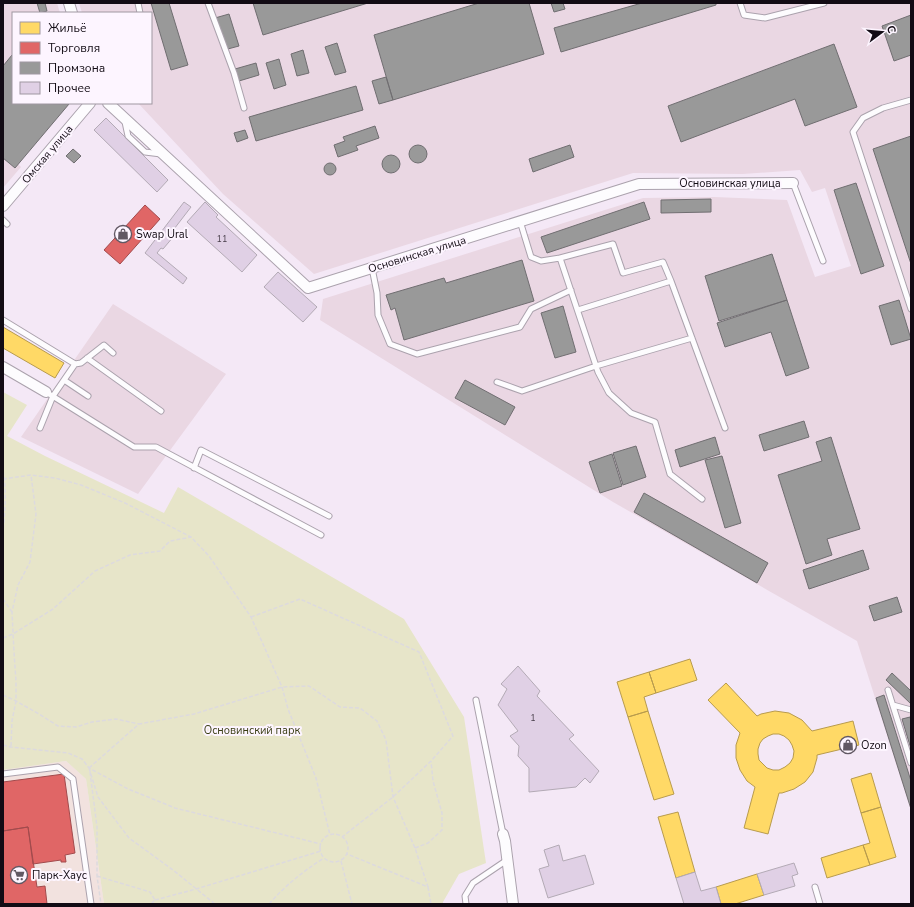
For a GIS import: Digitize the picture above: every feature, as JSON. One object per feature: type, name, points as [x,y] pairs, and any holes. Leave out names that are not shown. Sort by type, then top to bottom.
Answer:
[{"type":"street","name":"Омская улица","points":[[3,206],[89,104]]},
{"type":"street","name":"Основинская улица","points":[[109,104],[308,288],[639,184],[793,183]]},
{"type":"street","points":[[3,368],[50,394]]},
{"type":"street","points":[[503,834],[508,860],[513,904]]},
{"type":"lane","points":[[208,3],[234,73],[244,108]]},
{"type":"lane","points":[[740,3],[744,15],[764,18],[824,3]]},
{"type":"lane","points":[[911,100],[883,108],[863,118],[853,132],[911,309]]},
{"type":"lane","points":[[793,183],[823,261]]},
{"type":"lane","points":[[520,221],[532,257],[540,261],[560,258],[613,244],[623,273],[663,262],[724,428]]},
{"type":"lane","points":[[560,258],[598,372],[610,393],[631,413],[655,422],[670,474],[702,498]]},
{"type":"lane","points":[[372,268],[377,293],[378,315],[390,344],[417,354],[520,327],[531,309],[571,290]]},
{"type":"lane","points":[[578,310],[671,281]]},
{"type":"lane","points":[[3,320],[75,364],[81,363],[104,344],[114,353]]},
{"type":"lane","points":[[497,382],[522,391],[596,366],[692,338]]},
{"type":"lane","points":[[87,358],[161,411]]},
{"type":"lane","points":[[40,428],[50,394],[64,380],[75,364]]},
{"type":"lane","points":[[64,380],[88,396]]},
{"type":"lane","points":[[50,394],[134,447],[156,448],[321,535]]},
{"type":"lane","points":[[194,468],[201,450],[329,516]]},
{"type":"lane","points":[[888,690],[911,763]]},
{"type":"lane","points":[[476,700],[503,834]]},
{"type":"lane","points":[[893,705],[911,710]]},
{"type":"lane","points":[[3,774],[58,767],[73,779],[91,904]]},
{"type":"lane","points":[[466,904],[465,896],[473,883],[508,860]]},
{"type":"lane","points":[[815,887],[820,904]]},
{"type":"path","points":[[3,471],[5,516],[3,531]]},
{"type":"path","points":[[4,479],[32,475],[54,478],[81,485],[125,503],[191,537],[209,556],[251,617],[282,687],[288,709],[316,778],[330,835]]},
{"type":"path","points":[[11,747],[12,721],[16,701],[12,612],[18,585],[30,562],[36,514],[32,475]]},
{"type":"path","points":[[3,638],[13,634],[53,608],[94,570],[130,555],[160,551],[170,541],[191,537]]},
{"type":"path","points":[[3,599],[12,612]]},
{"type":"path","points":[[251,617],[300,599],[419,652],[452,736],[431,761],[393,797],[342,837]]},
{"type":"path","points":[[3,695],[58,726],[76,726],[116,719],[139,724],[194,714],[282,687],[309,686],[340,707],[360,708],[377,721],[386,740],[393,797],[415,848],[428,887],[431,904]]},
{"type":"path","points":[[89,768],[139,724]]},
{"type":"path","points":[[3,745],[68,753],[82,759],[89,768],[98,796],[129,838],[173,870],[215,904]]},
{"type":"path","points":[[415,848],[428,843],[442,830],[442,813],[433,781],[431,761]]},
{"type":"path","points":[[89,768],[128,790],[175,808],[321,844]]},
{"type":"path","points":[[89,768],[97,827],[97,876],[101,904]]},
{"type":"path","points":[[334,834],[342,837],[347,843],[348,850],[344,858],[332,862],[325,858],[321,851],[321,844],[326,837],[334,834]]},
{"type":"path","points":[[151,904],[155,900],[321,851]]},
{"type":"path","points":[[347,854],[428,887]]},
{"type":"path","points":[[269,904],[283,889],[306,870],[325,858]]},
{"type":"path","points":[[341,860],[352,904]]},
{"type":"path","points":[[97,876],[150,892],[155,900]]},
{"type":"shaded area","points":[[3,3],[57,3],[60,12],[12,12],[12,104],[69,104],[18,164],[21,167],[3,188]]},
{"type":"shaded area","points":[[79,3],[911,3],[911,811],[857,641],[613,502],[320,320],[323,299],[643,198],[714,197],[787,200],[815,277],[851,266],[825,188],[812,192],[800,170],[743,174],[633,173],[314,274],[223,194],[139,104],[152,104],[152,12],[82,12]]},
{"type":"shaded area","points":[[113,304],[226,374],[138,494],[21,437]]},
{"type":"shaded area","points":[[66,761],[86,779],[104,904],[3,904],[3,770]]},
{"type":"green space","name":"Основинский парк","points":[[3,392],[27,405],[7,436],[45,456],[164,513],[178,487],[404,619],[464,717],[486,863],[459,874],[443,904],[104,904],[86,779],[66,761],[3,770]]},
{"type":"building: Жильё","points":[[3,327],[64,363],[55,378],[3,348]]},
{"type":"building: Жильё","points":[[690,659],[697,680],[656,693],[649,672]]},
{"type":"building: Жильё","points":[[649,672],[656,693],[644,697],[648,711],[628,717],[617,682]]},
{"type":"building: Жильё","points":[[726,683],[757,716],[775,711],[789,713],[802,720],[812,731],[853,721],[859,745],[817,755],[813,772],[805,782],[794,789],[779,793],[768,834],[744,828],[755,787],[747,781],[740,770],[736,758],[736,745],[740,733],[708,700]],"holes":[[[773,734],[779,734],[789,740],[792,745],[794,751],[793,758],[785,767],[779,770],[773,770],[767,768],[759,760],[758,749],[763,739]]]},
{"type":"building: Жильё","points":[[648,711],[674,794],[654,800],[628,717]]},
{"type":"building: Жильё","points":[[871,773],[881,807],[861,813],[851,779]]},
{"type":"building: Жильё","points":[[881,807],[896,857],[870,865],[863,845],[870,843],[861,813]]},
{"type":"building: Жильё","points":[[678,812],[695,872],[676,878],[658,817]]},
{"type":"building: Жильё","points":[[863,845],[870,865],[827,878],[821,858]]},
{"type":"building: Жильё","points":[[757,874],[764,895],[735,904],[721,904],[716,887]]},
{"type":"building: Торговля","points":[[145,205],[160,219],[120,264],[104,250]]},
{"type":"building: Торговля","points":[[64,774],[75,853],[65,855],[66,862],[61,862],[61,860],[33,864],[28,827],[3,831],[3,782]]},
{"type":"building: Торговля","name":"Парк-Хаус","points":[[28,827],[37,887],[45,886],[47,904],[3,904],[3,831]]},
{"type":"building: Промзона","points":[[37,3],[45,3],[47,11],[40,12]]},
{"type":"building: Промзона","points":[[151,3],[169,3],[188,65],[171,70]]},
{"type":"building: Промзона","points":[[253,3],[368,3],[263,35]]},
{"type":"building: Промзона","points":[[479,3],[529,3],[544,54],[393,100],[374,35]]},
{"type":"building: Промзона","points":[[551,3],[563,3],[565,9],[554,12]]},
{"type":"building: Промзона","points":[[642,3],[716,3],[716,5],[561,52],[554,28]]},
{"type":"building: Промзона","points":[[229,14],[239,46],[224,50],[215,18]]},
{"type":"building: Промзона","points":[[911,15],[911,55],[894,61],[882,26]]},
{"type":"building: Промзона","points":[[337,43],[346,72],[335,75],[325,47]]},
{"type":"building: Промзона","points":[[834,44],[857,107],[805,126],[795,99],[681,142],[668,106]]},
{"type":"building: Промзона","points":[[303,50],[309,73],[297,76],[291,54]]},
{"type":"building: Промзона","points":[[12,55],[12,104],[69,104],[15,168],[3,158],[3,66]]},
{"type":"building: Промзона","points":[[279,59],[286,85],[274,89],[266,63]]},
{"type":"building: Промзона","points":[[256,63],[259,75],[239,81],[235,69]]},
{"type":"building: Промзона","points":[[386,77],[393,100],[379,104],[372,81]]},
{"type":"building: Промзона","points":[[356,86],[363,110],[256,141],[249,117]]},
{"type":"building: Промзона","points":[[375,126],[379,138],[356,146],[358,150],[338,157],[334,145],[345,141],[343,137]]},
{"type":"building: Промзона","points":[[245,130],[248,138],[237,142],[234,133]]},
{"type":"building: Промзона","points":[[911,136],[911,264],[873,149]]},
{"type":"building: Промзона","points":[[414,145],[422,145],[427,150],[425,161],[422,163],[414,163],[409,158],[409,150]]},
{"type":"building: Промзона","points":[[570,145],[574,157],[533,172],[529,159]]},
{"type":"building: Промзона","points":[[73,149],[81,156],[74,163],[66,156]]},
{"type":"building: Промзона","points":[[387,155],[395,155],[400,160],[398,171],[395,173],[387,173],[382,168],[382,160]]},
{"type":"building: Промзона","points":[[330,163],[334,165],[336,169],[334,173],[330,175],[326,173],[324,169],[326,165]]},
{"type":"building: Промзона","points":[[856,183],[884,266],[861,274],[834,190]]},
{"type":"building: Промзона","points":[[711,199],[711,212],[661,213],[661,200]]},
{"type":"building: Промзона","points":[[644,202],[650,219],[547,253],[541,237]]},
{"type":"building: Промзона","points":[[772,254],[787,300],[719,321],[705,276]]},
{"type":"building: Промзона","points":[[522,260],[534,301],[404,340],[395,308],[391,310],[386,295],[444,278],[446,283]]},
{"type":"building: Промзона","points":[[787,300],[809,368],[786,376],[771,332],[725,347],[717,323]]},
{"type":"building: Промзона","points":[[899,300],[911,339],[891,345],[879,306]]},
{"type":"building: Промзона","points":[[563,306],[576,352],[555,358],[541,313]]},
{"type":"building: Промзона","points":[[465,380],[515,407],[505,425],[455,398]]},
{"type":"building: Промзона","points":[[804,421],[809,437],[764,451],[759,435]]},
{"type":"building: Промзона","points":[[715,437],[720,454],[680,467],[675,450]]},
{"type":"building: Промзона","points":[[831,437],[860,529],[827,539],[832,555],[806,564],[778,475],[822,461],[816,442]]},
{"type":"building: Промзона","points":[[636,446],[646,477],[623,485],[613,453]]},
{"type":"building: Промзона","points":[[612,454],[622,486],[600,493],[589,462]]},
{"type":"building: Промзона","points":[[722,456],[741,523],[725,528],[705,460]]},
{"type":"building: Промзона","points":[[644,493],[768,563],[757,583],[634,512]]},
{"type":"building: Промзона","points":[[863,550],[869,569],[809,589],[803,570]]},
{"type":"building: Промзона","points":[[897,597],[902,612],[874,621],[869,606]]},
{"type":"building: Промзона","points":[[892,673],[911,691],[911,704],[886,680]]},
{"type":"building: Промзона","points":[[884,695],[911,781],[911,809],[876,698]]},
{"type":"building: Промзона","points":[[910,717],[911,721],[911,749],[902,719]]},
{"type":"building: Прочее","points":[[106,118],[168,180],[157,192],[94,130]]},
{"type":"building: Прочее","points":[[184,202],[191,207],[171,233],[174,236],[163,249],[161,248],[157,253],[187,278],[183,284],[145,253]]},
{"type":"building: Прочее","points":[[205,202],[218,215],[216,217],[257,255],[242,272],[187,222]]},
{"type":"building: Прочее","points":[[278,272],[317,307],[303,322],[264,287]]},
{"type":"building: Прочее","points":[[518,666],[540,691],[537,696],[574,735],[569,739],[599,771],[590,783],[585,778],[576,787],[529,792],[529,768],[518,756],[519,746],[510,736],[518,731],[498,705],[507,689],[501,684]]},
{"type":"building: Прочее","points":[[559,845],[563,861],[585,855],[594,884],[548,898],[539,869],[549,866],[544,850]]},
{"type":"building: Прочее","points":[[794,863],[798,874],[792,876],[795,886],[764,895],[757,874]]},
{"type":"building: Прочее","points":[[695,872],[701,891],[716,887],[721,904],[684,904],[676,878]]},
{"type":"place","name":"Swap Ural","points":[[123,234]]},
{"type":"place","name":"Ozon","points":[[848,745]]},
{"type":"place","name":"Парк-Хаус","points":[[19,875]]}]
